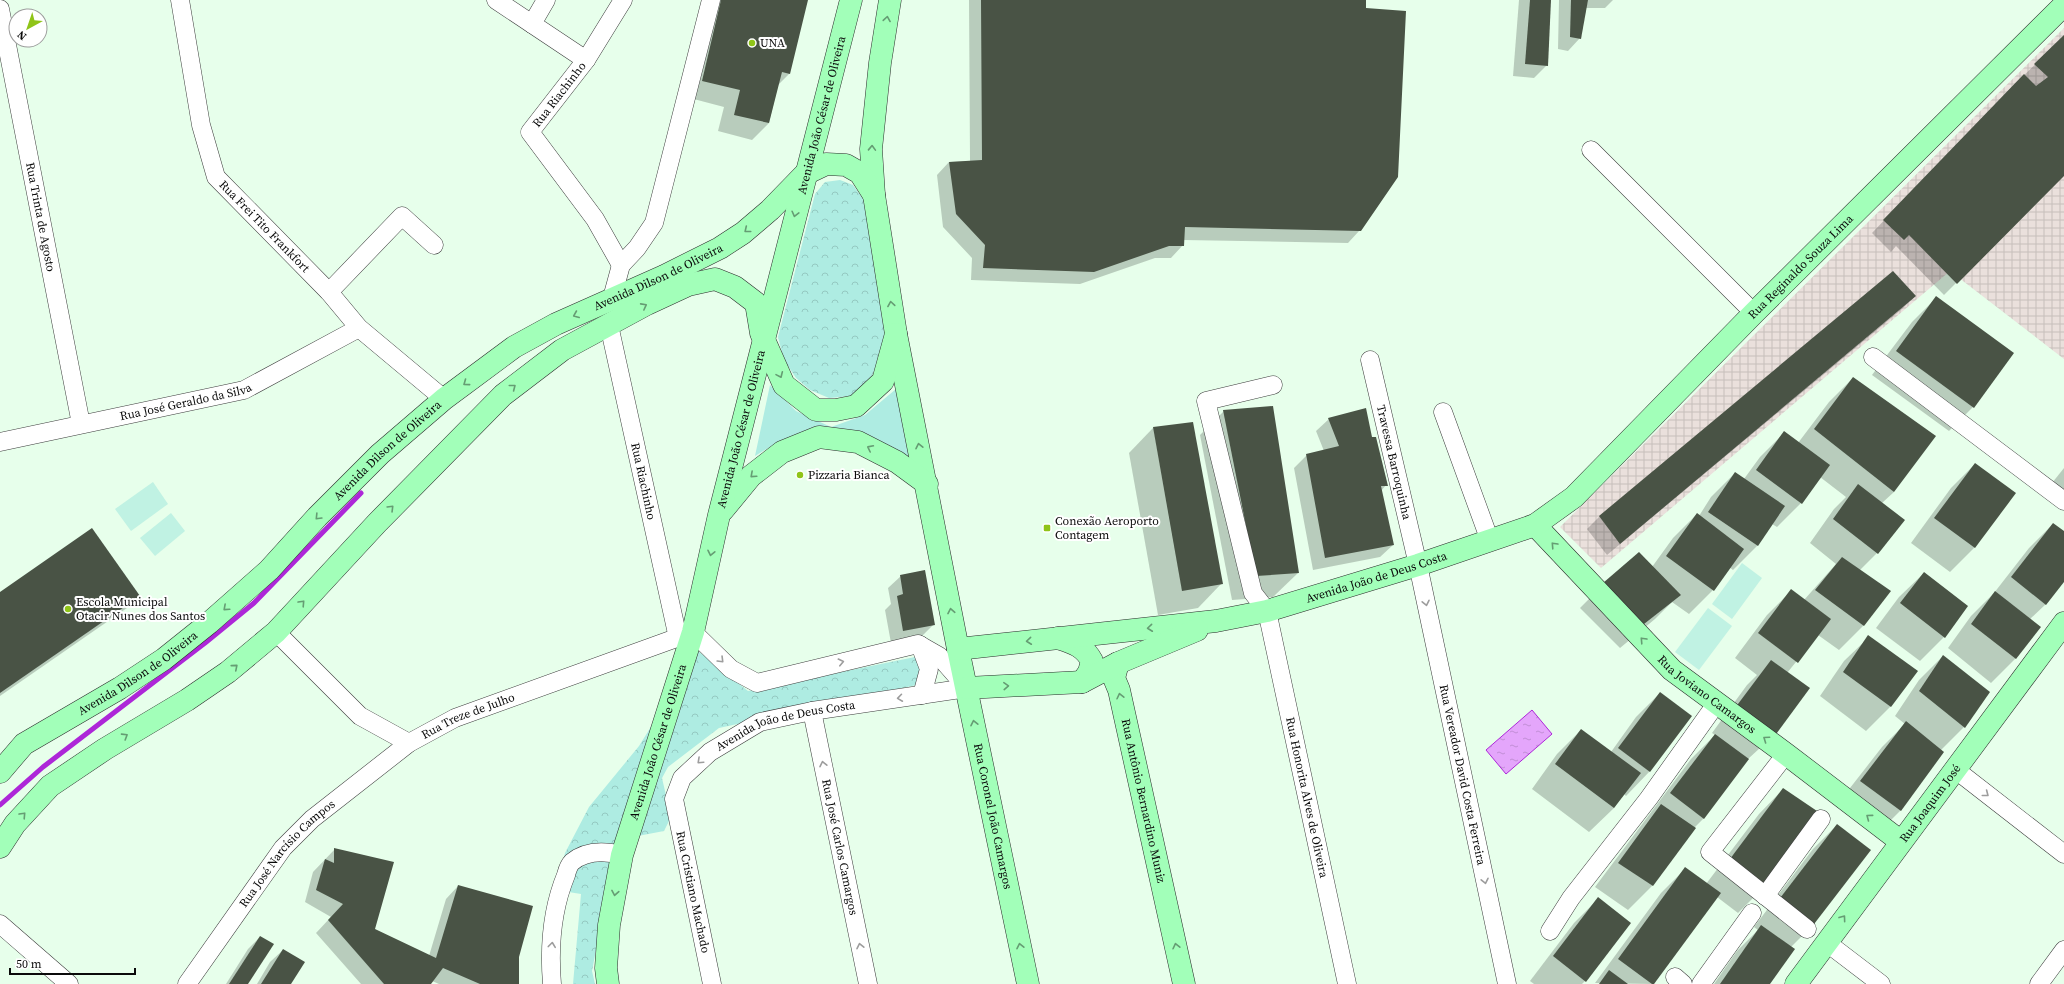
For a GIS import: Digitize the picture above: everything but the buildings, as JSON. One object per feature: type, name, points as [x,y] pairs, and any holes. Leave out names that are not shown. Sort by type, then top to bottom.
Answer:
[{"type":"main road","name":"Avenida João César de Oliveira","points":[[622,855],[719,515],[805,174],[851,0]]},
{"type":"main road","points":[[890,0],[880,63],[871,149],[874,195],[896,334],[927,484],[958,649]]},
{"type":"main road","name":"Rua Reginaldo Souza Lima","points":[[1535,525],[1574,497],[1754,313],[2064,5]]},
{"type":"main road","points":[[805,174],[826,164],[846,165],[860,172],[874,195]]},
{"type":"main road","name":"Avenida Dilson de Oliveira","points":[[0,772],[24,744],[139,676],[164,659],[210,623],[269,570],[317,517],[380,454],[444,399],[514,347],[556,324],[664,276],[720,248],[743,233],[770,210],[805,174]]},
{"type":"main road","name":"Avenida Dilson de Oliveira","points":[[0,847],[15,824],[50,786],[105,749],[187,700],[228,672],[276,632],[377,523],[503,395],[562,350],[688,285],[715,279],[735,287],[756,303],[764,340]]},
{"type":"main road","points":[[764,340],[784,385],[816,410],[836,410],[856,406],[883,381],[896,334]]},
{"type":"main road","points":[[719,515],[751,476],[782,452],[819,437],[858,442],[897,462],[927,484]]},
{"type":"main road","name":"Avenida João de Deus Costa","points":[[958,649],[1216,621],[1266,611],[1418,565],[1535,525]]},
{"type":"main road","name":"Rua Joviano Camargos","points":[[1535,525],[1672,670],[1900,841]]},
{"type":"main road","name":"Avenida João de Deus Costa","points":[[967,688],[1082,682],[1118,663],[1216,621]]},
{"type":"main road","name":"Rua Joaquim José","points":[[1796,984],[1900,841],[1956,770],[2064,623]]},
{"type":"main road","points":[[1082,635],[1096,649],[1118,663]]},
{"type":"main road","points":[[1056,638],[1081,646],[1088,653],[1092,661],[1089,672],[1082,682]]},
{"type":"main road","name":"Rua Coronel João Camargos","points":[[958,649],[1028,984]]},
{"type":"main road","name":"Rua Antônio Bernardino Muniz","points":[[1118,663],[1114,678],[1119,690],[1184,984]]},
{"type":"main road","points":[[608,984],[606,968],[609,925],[622,855]]},
{"type":"street","name":"Rua Frei Tito Frankfort","points":[[180,0],[201,125],[216,177],[329,292],[359,328],[444,399]]},
{"type":"street","points":[[496,0],[586,60]]},
{"type":"street","points":[[532,24],[546,0]]},
{"type":"street","name":"Rua Riachinho","points":[[621,265],[595,219],[530,132],[586,60],[623,0]]},
{"type":"street","points":[[612,298],[621,265],[636,248],[654,223],[712,0]]},
{"type":"street","name":"Rua Trinta de Agosto","points":[[0,9],[81,424]]},
{"type":"street","points":[[1591,150],[1754,313]]},
{"type":"street","points":[[329,292],[402,216],[434,245]]},
{"type":"street","name":"Rua Riachinho","points":[[609,325],[685,635]]},
{"type":"street","name":"Rua José Geraldo da Silva","points":[[0,442],[244,390],[359,328]]},
{"type":"street","points":[[1873,357],[2064,501]]},
{"type":"street","name":"Travessa Barroquinha","points":[[1370,360],[1418,565]]},
{"type":"street","points":[[1266,611],[1253,593],[1206,401],[1273,385]]},
{"type":"street","points":[[1443,412],[1490,541]]},
{"type":"street","name":"Rua Vereador David Costa Ferreira","points":[[1418,565],[1507,984]]},
{"type":"street","name":"Rua Honorita Alves de Oliveira","points":[[1266,611],[1347,984]]},
{"type":"street","name":"Rua Treze de Julho","points":[[276,632],[360,716],[409,743],[455,718],[685,635]]},
{"type":"street","points":[[685,635],[731,669],[757,683],[918,644],[940,656],[967,688]]},
{"type":"street","points":[[920,645],[929,669],[922,695]]},
{"type":"street","name":"Avenida João de Deus Costa","points":[[674,799],[682,778],[710,752],[760,722],[812,710],[967,688]]},
{"type":"street","points":[[1550,931],[1571,898],[1649,798],[1716,704]]},
{"type":"street","name":"Rua José Carlos Camargos","points":[[812,710],[868,984]]},
{"type":"street","name":"Rua José Narcísio Campos","points":[[187,984],[283,848],[312,819],[409,743]]},
{"type":"street","points":[[1786,754],[1710,852],[1807,929]]},
{"type":"street","points":[[1956,770],[2064,854]]},
{"type":"street","name":"Rua Cristiano Machado","points":[[674,799],[712,984]]},
{"type":"street","points":[[1765,896],[1821,819]]},
{"type":"street","points":[[552,984],[550,958],[558,893],[571,862],[584,855],[605,851],[622,855]]},
{"type":"street","points":[[1701,984],[1752,913]]},
{"type":"street","points":[[0,924],[69,984]]},
{"type":"street","points":[[1826,942],[1882,984]]},
{"type":"street","points":[[2039,984],[2064,950]]},
{"type":"shaded area","points":[[2064,28],[2064,359],[1950,271],[1601,568],[1560,527]]},
{"type":"shaded area","points":[[153,482],[168,504],[131,531],[115,509]]},
{"type":"shaded area","points":[[171,513],[185,531],[155,556],[140,538]]},
{"type":"shaded area","points":[[1742,563],[1762,578],[1732,619],[1712,604]]},
{"type":"shaded area","points":[[1708,608],[1732,626],[1699,670],[1675,652]]},
{"type":"green space","points":[[840,180],[853,185],[864,200],[886,334],[881,356],[871,378],[852,396],[829,398],[810,390],[796,378],[784,360],[778,337],[815,194],[825,182]]},
{"type":"green space","points":[[770,385],[796,411],[831,427],[865,415],[896,389],[913,461],[780,441],[755,456]]},
{"type":"green space","points":[[698,651],[748,691],[915,657],[923,669],[921,684],[719,728],[668,767],[662,778],[671,817],[664,831],[617,840],[592,971],[595,984],[573,984],[581,894],[556,890],[565,853],[589,807],[639,746]]},
{"type":"water","points":[[1532,710],[1552,734],[1506,774],[1486,750]]},
{"type":"waterway","points":[[0,805],[43,767],[205,643],[254,603],[361,493]]},
{"type":"place","name":"UNA","points":[[752,43]]},
{"type":"place","name":"Pizzaria Bianca","points":[[800,475]]},
{"type":"place","name":"Conexão Aeroporto Contagem","points":[[1047,528]]},
{"type":"place","name":"Escola Municipal Otacir Nunes dos Santos","points":[[68,609]]}]
